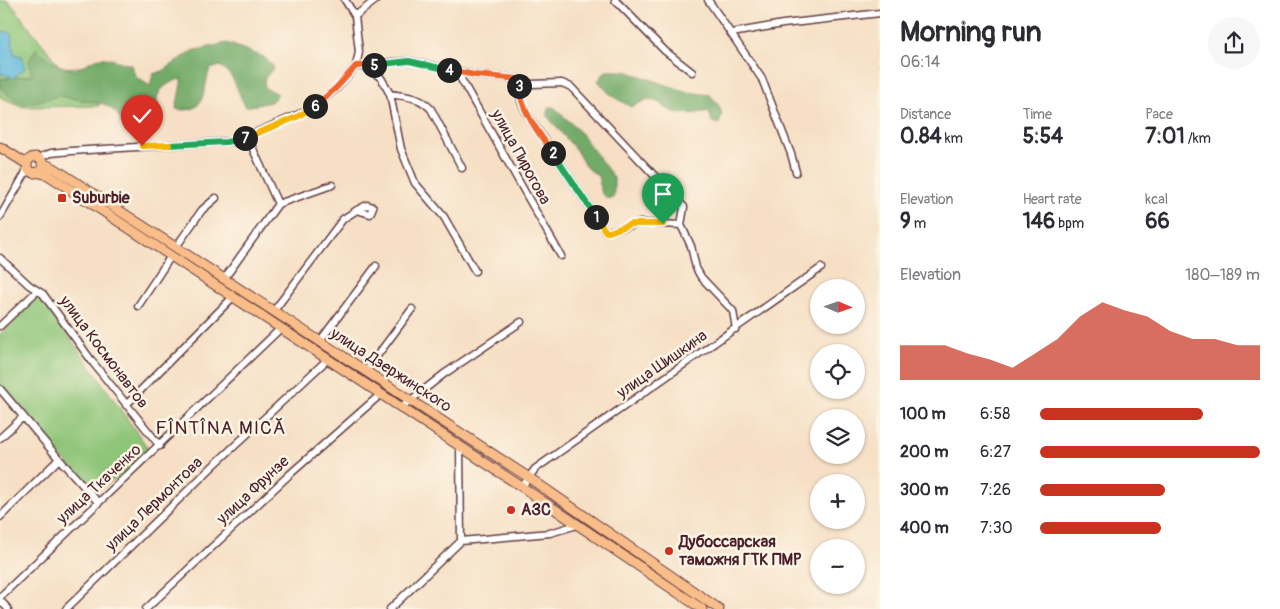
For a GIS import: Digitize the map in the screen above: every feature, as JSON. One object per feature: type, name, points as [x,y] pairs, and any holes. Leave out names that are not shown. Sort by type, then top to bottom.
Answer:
[{"type":"highway","name":"улица Дзержинского","points":[[0,148],[48,175],[402,407],[460,447],[522,486],[699,608]]},
{"type":"highway","name":"улица Дзержинского","points":[[33,166],[54,168],[528,477],[719,609]]},
{"type":"street","points":[[0,217],[33,166],[51,153],[226,142],[248,138],[309,110],[336,88],[356,66],[359,52],[355,16],[345,0]]},
{"type":"street","points":[[355,16],[376,0]]},
{"type":"street","points":[[615,0],[664,51],[692,72]]},
{"type":"street","points":[[708,0],[762,79],[792,154],[796,172]]},
{"type":"street","points":[[732,33],[783,24],[880,13]]},
{"type":"street","points":[[356,66],[366,67],[382,63],[409,61],[457,72],[518,79],[531,84],[562,83],[571,87],[684,207],[682,225],[691,246],[696,268],[701,277],[733,311],[736,329]]},
{"type":"street","points":[[366,67],[380,78],[390,94],[407,168],[415,183],[444,217],[475,271]]},
{"type":"street","name":"улица Пирогова","points":[[457,72],[561,256]]},
{"type":"street","points":[[518,79],[521,101],[527,114],[606,232],[640,223],[682,225]]},
{"type":"street","points":[[390,94],[410,96],[426,104],[431,109],[462,168]]},
{"type":"street","points":[[248,138],[278,204]]},
{"type":"street","points":[[224,279],[278,204],[332,185]]},
{"type":"street","points":[[176,247],[202,210],[216,198]]},
{"type":"street","points":[[273,312],[348,214],[357,210]]},
{"type":"street","points":[[138,306],[171,256]]},
{"type":"street","name":"улица Космонавтов","points":[[0,258],[37,292],[43,294],[126,405],[160,446]]},
{"type":"street","points":[[320,341],[376,266]]},
{"type":"street","name":"улица Шишкина","points":[[522,486],[528,477],[542,464],[821,268]]},
{"type":"street","points":[[0,326],[37,292]]},
{"type":"street","points":[[126,405],[233,296]]},
{"type":"street","points":[[365,372],[412,309]]},
{"type":"street","points":[[402,407],[444,374],[521,322]]},
{"type":"street","name":"улица Ткаченко","points":[[0,598],[281,328]]},
{"type":"street","name":"улица Лермонтова","points":[[66,609],[213,466],[328,359]]},
{"type":"street","points":[[0,389],[23,418],[98,502]]},
{"type":"street","name":"улица Фрунзе","points":[[146,609],[289,475],[381,394]]},
{"type":"street","points":[[0,438],[23,418]]},
{"type":"street","points":[[460,447],[460,541]]},
{"type":"street","points":[[0,516],[59,459]]},
{"type":"street","points":[[390,609],[460,541],[550,533],[577,525]]},
{"type":"street","points":[[0,598],[8,609]]},
{"type":"green space","points":[[0,0],[8,0],[61,68],[94,66],[99,106],[23,107],[0,97]]},
{"type":"green space","points":[[227,43],[264,57],[274,67],[264,79],[265,88],[278,94],[271,102],[246,107],[230,75],[220,66],[210,69],[202,99],[193,108],[186,110],[176,109],[182,79],[165,86],[157,97],[157,106],[160,114],[158,125],[146,129],[124,127],[116,112],[104,104],[59,96],[25,104],[14,101],[0,86],[0,79],[32,75],[29,61],[36,49],[58,65],[76,71],[91,61],[102,58],[131,65],[136,77],[150,86],[153,74],[163,71],[192,51]]},
{"type":"green space","points":[[606,71],[626,71],[687,92],[710,95],[719,106],[722,114],[719,124],[712,122],[709,111],[683,113],[671,111],[661,103],[648,99],[631,107],[612,96],[598,81]]},
{"type":"green space","points":[[548,107],[554,107],[579,131],[614,178],[614,196],[608,199],[602,194],[598,176],[585,166],[576,150],[548,117]]},
{"type":"green space","points":[[40,295],[150,451],[132,461],[134,464],[131,469],[93,493],[0,388],[0,334]]},
{"type":"water","points":[[0,31],[11,33],[14,54],[22,56],[25,68],[13,78],[0,73]]},
{"type":"place","name":"Suburbie","points":[[62,198]]},
{"type":"place","name":"АЗС","points":[[511,510]]},
{"type":"place","name":"Дубоссарская таможня ГТК ПМР","points":[[669,551]]},
{"type":"district","name":"FÎNTÎNA MICĂ","points":[[221,428]]},
{"type":"route","points":[[142,146],[226,142],[248,138],[297,117],[321,102],[356,66],[366,67],[392,62],[416,62],[475,75],[518,79],[521,101],[527,114],[606,232],[631,224],[663,224]]}]
